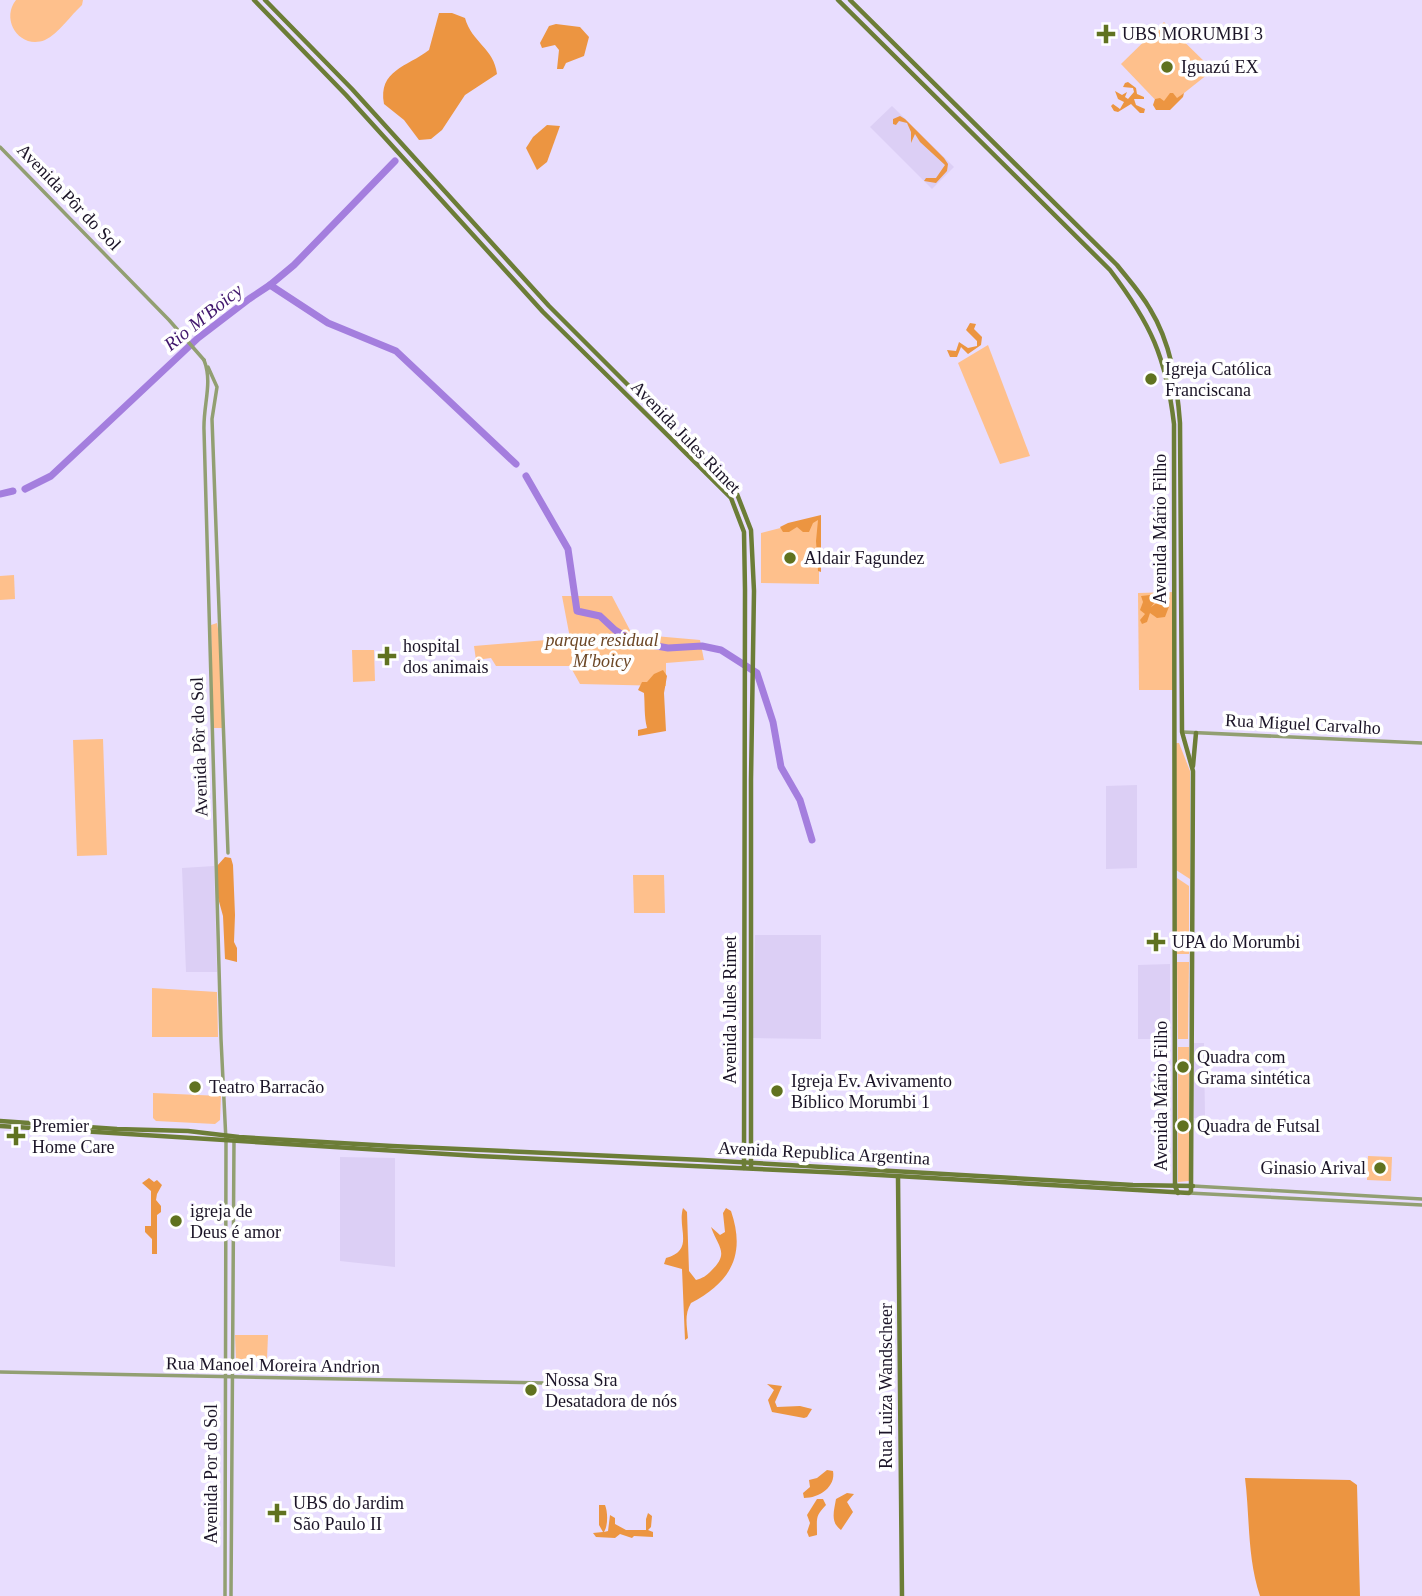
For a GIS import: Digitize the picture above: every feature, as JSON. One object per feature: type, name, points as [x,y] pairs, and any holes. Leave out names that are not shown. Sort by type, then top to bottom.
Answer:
[{"type":"main road","name":"Avenida Jules Rimet","points":[[254,0],[346,95],[542,312],[731,498],[744,532],[746,590],[744,1166]]},
{"type":"main road","name":"Avenida Jules Rimet","points":[[265,0],[352,89],[549,306],[737,494],[751,530],[754,591],[751,1166]]},
{"type":"main road","name":"Avenida Mário Filho","points":[[838,0],[1110,270],[1136,304],[1156,341],[1163,361],[1174,424],[1175,1186]]},
{"type":"main road","name":"Avenida Mário Filho","points":[[850,0],[1117,265],[1150,309],[1164,338],[1175,377],[1180,423],[1182,732],[1193,771],[1193,1186]]},
{"type":"main road","points":[[1193,771],[1196,733]]},
{"type":"main road","name":"Avenida Republica Argentina","points":[[0,1123],[226,1142],[234,1139],[665,1158],[744,1166]]},
{"type":"main road","name":"Avenida Republica Argentina","points":[[0,1123],[225,1134],[234,1139],[654,1164],[1193,1186]]},
{"type":"main road","points":[[654,1164],[665,1158]]},
{"type":"main road","name":"Avenida Republica Argentina","points":[[898,1174],[1189,1193]]},
{"type":"main road","name":"Rua Luiza Wandscheer","points":[[898,1174],[902,1596]]},
{"type":"main road","points":[[1175,1186],[1178,1193]]},
{"type":"main road","points":[[1189,1193],[1193,1186]]},
{"type":"street","name":"Avenida Pôr do Sol","points":[[0,147],[189,342],[204,360],[217,387],[213,407],[228,853]]},
{"type":"street","name":"Avenida Pôr do Sol","points":[[204,360],[208,372],[204,405],[209,622],[226,1142]]},
{"type":"street","points":[[208,389],[217,387]]},
{"type":"street","points":[[204,405],[213,407]]},
{"type":"street","name":"Rua Miguel Carvalho","points":[[1182,732],[1422,743]]},
{"type":"street","name":"Avenida Por do Sol","points":[[225,1596],[234,1139]]},
{"type":"street","name":"Avenida Por do Sol","points":[[226,1142],[231,1596]]},
{"type":"street","name":"Avenida Republica Argentina","points":[[1193,1186],[1422,1199]]},
{"type":"street","name":"Avenida Republica Argentina","points":[[1189,1193],[1422,1205]]},
{"type":"street","name":"Rua Manoel Moreira Andrion","points":[[0,1372],[545,1383]]},
{"type":"shaded area","points":[[439,13],[452,13],[465,18],[468,27],[492,58],[497,74],[465,95],[442,130],[431,139],[419,140],[404,120],[384,104],[383,93],[390,76],[429,50]]},
{"type":"shaded area","points":[[556,24],[580,27],[589,37],[584,56],[566,63],[563,69],[557,69],[559,50],[555,45],[542,48],[540,43],[549,26]]},
{"type":"shaded area","points":[[1128,82],[1136,88],[1137,94],[1144,97],[1134,99],[1136,105],[1145,109],[1144,113],[1140,113],[1131,104],[1118,112],[1111,106],[1113,104],[1120,109],[1124,102],[1118,99],[1115,91],[1122,95],[1127,92],[1125,97],[1128,99],[1134,92],[1133,88],[1123,87]]},
{"type":"shaded area","points":[[1170,93],[1177,98],[1184,93],[1170,110],[1156,110],[1153,105],[1155,99],[1164,101]]},
{"type":"shaded area","points":[[892,106],[954,167],[932,189],[870,127]]},
{"type":"shaded area","points":[[900,116],[944,158],[948,164],[947,171],[936,183],[924,181],[926,178],[936,178],[945,165],[915,134],[911,143],[911,132],[907,123],[899,121],[896,125],[893,124],[893,119]]},
{"type":"shaded area","points":[[547,125],[560,126],[547,162],[537,170],[526,148],[533,137]]},
{"type":"shaded area","points":[[970,323],[976,324],[974,329],[982,337],[981,345],[968,354],[961,347],[957,357],[950,357],[947,350],[956,351],[959,342],[968,348],[977,346],[977,341],[966,330]]},
{"type":"shaded area","points":[[821,515],[821,572],[818,571],[816,541],[818,520],[813,523],[809,532],[803,532],[797,527],[783,532],[780,527]]},
{"type":"shaded area","points":[[1157,591],[1159,597],[1151,607],[1166,596],[1170,604],[1165,617],[1157,618],[1150,613],[1147,622],[1142,624],[1140,620],[1145,614],[1140,610],[1143,602],[1141,596]]},
{"type":"shaded area","points":[[663,670],[667,676],[664,693],[666,731],[638,736],[638,730],[647,728],[644,693],[638,690],[642,682],[647,682],[654,674]]},
{"type":"shaded area","points":[[1137,785],[1137,868],[1106,869],[1106,786]]},
{"type":"shaded area","points":[[225,857],[231,858],[233,865],[234,942],[237,962],[225,959],[223,916],[218,898],[217,866]]},
{"type":"shaded area","points":[[214,866],[217,972],[186,972],[182,868]]},
{"type":"shaded area","points":[[755,935],[821,935],[821,1039],[753,1038]]},
{"type":"shaded area","points":[[1170,964],[1170,1039],[1138,1039],[1138,965]]},
{"type":"shaded area","points":[[1193,1043],[1204,1043],[1205,1118],[1194,1118]]},
{"type":"shaded area","points":[[340,1157],[395,1158],[395,1267],[340,1261]]},
{"type":"shaded area","points":[[149,1178],[162,1185],[156,1200],[161,1206],[161,1212],[157,1215],[157,1254],[152,1254],[152,1239],[145,1232],[145,1226],[151,1226],[151,1191],[142,1183]]},
{"type":"shaded area","points":[[683,1208],[687,1212],[689,1271],[696,1280],[708,1274],[720,1259],[721,1250],[711,1227],[720,1235],[725,1232],[723,1213],[726,1208],[731,1211],[737,1241],[732,1266],[725,1276],[705,1295],[691,1303],[687,1316],[688,1338],[685,1340],[682,1269],[664,1264],[666,1258],[680,1250],[683,1244]]},
{"type":"shaded area","points":[[767,1384],[782,1386],[775,1402],[777,1407],[800,1406],[812,1409],[807,1417],[772,1412],[768,1400],[774,1390]]},
{"type":"shaded area","points":[[827,1470],[833,1471],[829,1487],[821,1494],[804,1498],[803,1493],[810,1487],[809,1480],[817,1478]]},
{"type":"shaded area","points":[[1245,1478],[1350,1480],[1357,1485],[1360,1596],[1260,1596],[1251,1552]]},
{"type":"shaded area","points":[[847,1493],[854,1494],[847,1502],[853,1512],[841,1530],[834,1520],[834,1508],[836,1499]]},
{"type":"shaded area","points":[[817,1499],[823,1499],[826,1505],[817,1518],[817,1535],[809,1537],[807,1532],[810,1523],[807,1515]]},
{"type":"shaded area","points":[[599,1505],[605,1505],[607,1511],[604,1532],[608,1531],[610,1515],[615,1518],[615,1524],[626,1530],[646,1530],[648,1513],[652,1516],[648,1530],[653,1532],[653,1537],[632,1538],[620,1534],[615,1538],[596,1537],[593,1533],[603,1532],[599,1525]]},
{"type":"green space","points":[[16,0],[83,0],[82,5],[55,33],[36,42],[28,41],[15,31],[10,16]]},
{"type":"green space","name":"Iguazú EX","points":[[1164,22],[1213,70],[1164,109],[1121,64]]},
{"type":"green space","points":[[988,345],[1030,456],[1000,464],[958,363]]},
{"type":"green space","name":"Aldair Fagundez","points":[[819,518],[819,584],[761,583],[761,533]]},
{"type":"green space","points":[[14,575],[15,599],[0,600],[0,576]]},
{"type":"green space","points":[[1173,592],[1173,690],[1139,690],[1138,593]]},
{"type":"green space","name":"parque residual M'boicy","points":[[562,596],[612,596],[632,634],[700,640],[704,660],[666,663],[666,686],[580,684],[570,666],[496,666],[491,658],[476,660],[474,646],[570,638]]},
{"type":"green space","points":[[217,623],[224,728],[213,728],[211,625]]},
{"type":"green space","points":[[352,650],[374,650],[375,681],[353,682]]},
{"type":"green space","points":[[103,739],[107,855],[77,856],[73,740]]},
{"type":"green space","points":[[1176,743],[1179,743],[1190,771],[1190,879],[1176,870]]},
{"type":"green space","points":[[633,875],[664,875],[665,913],[634,913]]},
{"type":"green space","points":[[1177,878],[1189,886],[1189,954],[1177,954]]},
{"type":"green space","points":[[1177,962],[1189,962],[1188,1039],[1178,1039]]},
{"type":"green space","points":[[152,988],[217,992],[218,1037],[152,1037]]},
{"type":"green space","points":[[1178,1047],[1189,1047],[1189,1181],[1178,1182]]},
{"type":"green space","points":[[153,1093],[221,1096],[220,1120],[215,1124],[156,1121],[153,1118]]},
{"type":"green space","name":"Ginasio Arival","points":[[1368,1156],[1392,1157],[1391,1181],[1367,1180]]},
{"type":"green space","points":[[235,1335],[268,1335],[267,1359],[236,1359]]},
{"type":"waterway","name":"Rio M'Boicy","points":[[25,489],[51,476],[198,338],[294,265],[395,161]]},
{"type":"waterway","points":[[270,285],[328,323],[396,351],[516,464]]},
{"type":"waterway","points":[[526,476],[568,549],[577,611],[600,616],[634,642],[668,648],[702,646],[721,650],[757,673],[773,722],[781,767],[800,800],[812,840]]},
{"type":"waterway","name":"Rio M'Boicy","points":[[0,494],[13,491]]},
{"type":"place","name":"UBS MORUMBI 3","points":[[1106,34]]},
{"type":"place","name":"Iguazú EX","points":[[1167,67]]},
{"type":"place","name":"Igreja Católica Franciscana","points":[[1151,379]]},
{"type":"place","name":"Aldair Fagundez","points":[[790,558]]},
{"type":"place","name":"hospital dos animais","points":[[387,656]]},
{"type":"place","name":"UPA do Morumbi","points":[[1156,942]]},
{"type":"place","name":"Quadra com Grama sintética","points":[[1183,1067]]},
{"type":"place","name":"Teatro Barracão","points":[[195,1087]]},
{"type":"place","name":"Igreja Ev. Avivamento Bíblico Morumbi 1","points":[[777,1091]]},
{"type":"place","name":"Quadra de Futsal","points":[[1183,1126]]},
{"type":"place","name":"Premier Home Care","points":[[16,1136]]},
{"type":"place","name":"Ginasio Arival","points":[[1380,1168]]},
{"type":"place","name":"igreja de Deus é amor","points":[[176,1221]]},
{"type":"place","name":"Nossa Sra Desatadora de nós","points":[[531,1390]]},
{"type":"place","name":"UBS do Jardim São Paulo II","points":[[277,1513]]}]
